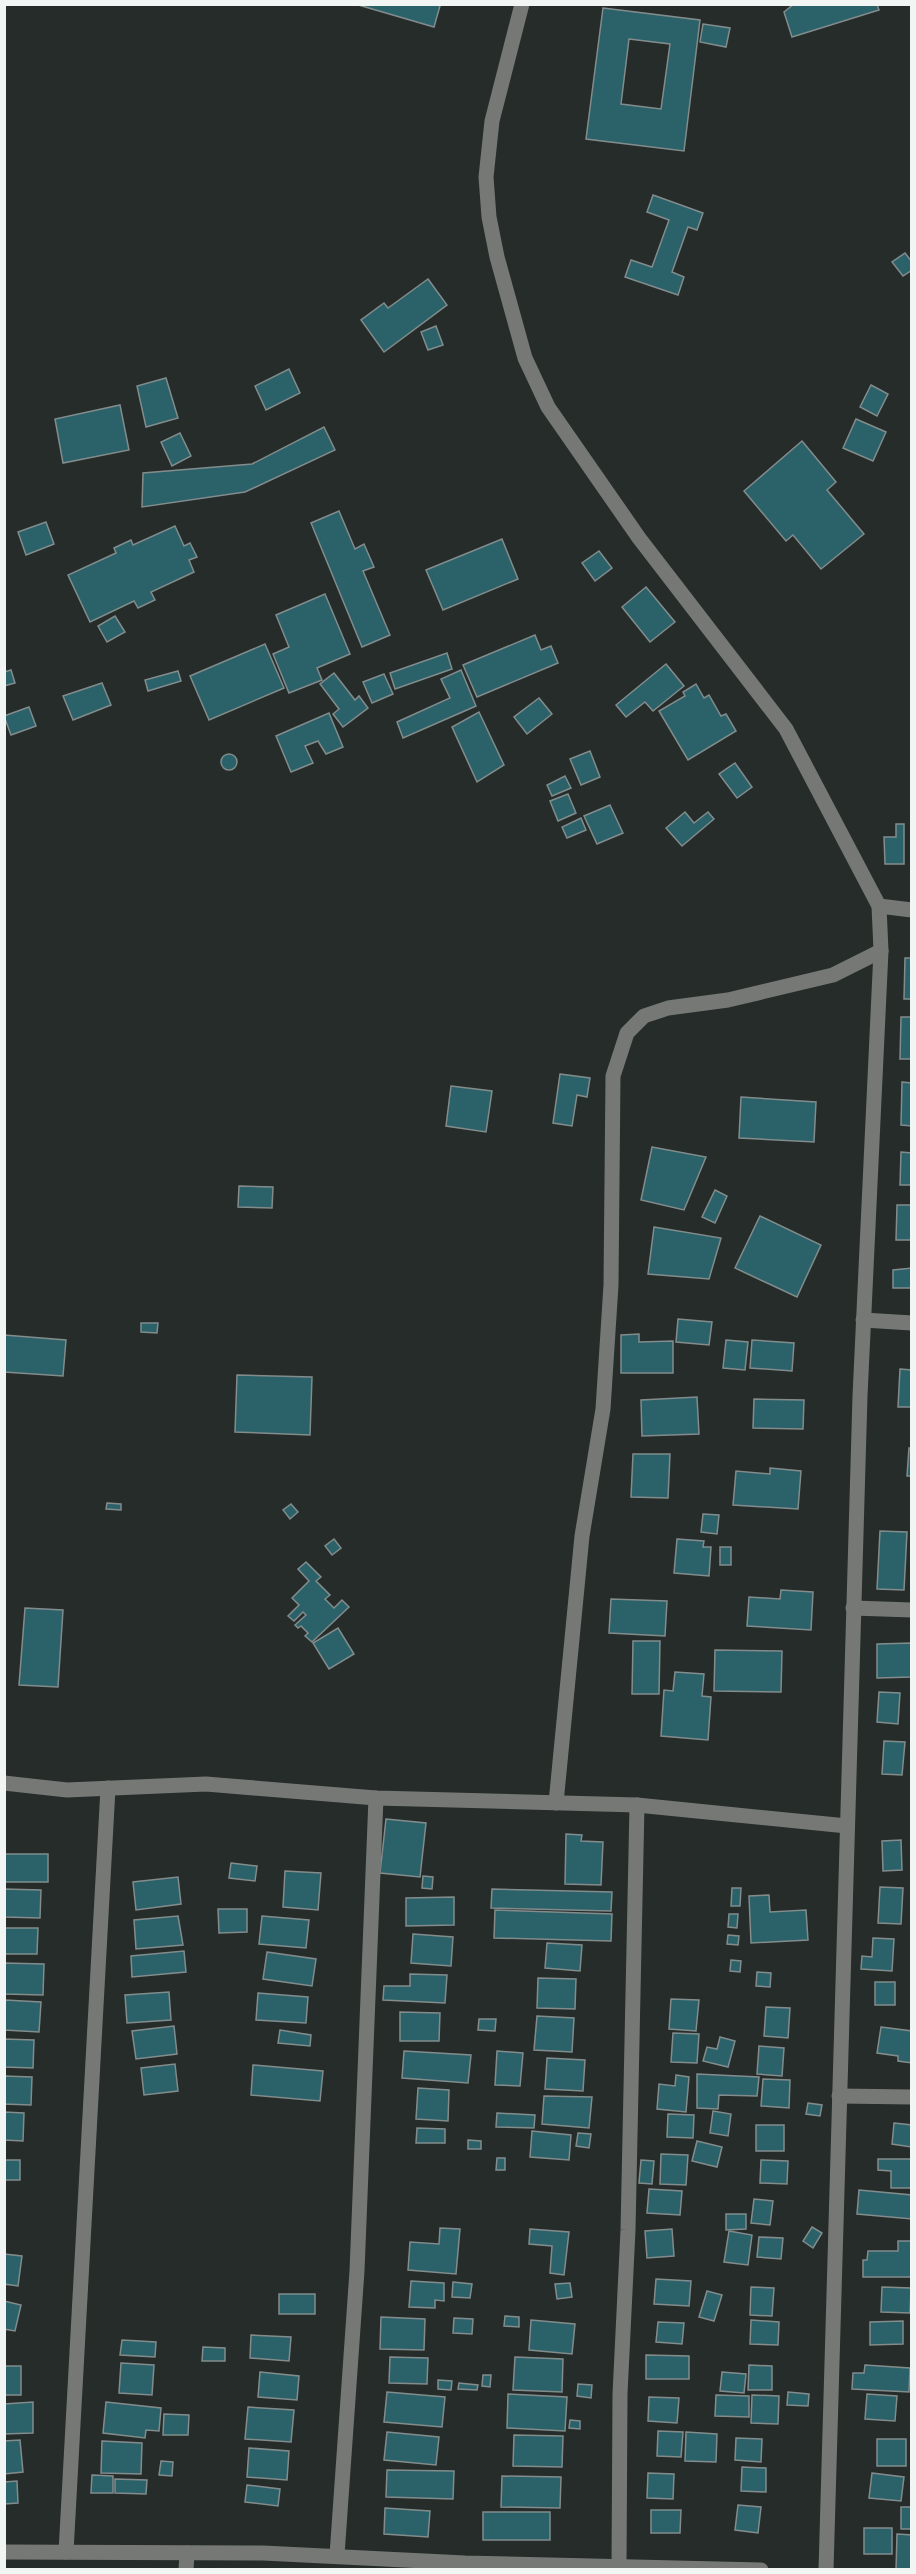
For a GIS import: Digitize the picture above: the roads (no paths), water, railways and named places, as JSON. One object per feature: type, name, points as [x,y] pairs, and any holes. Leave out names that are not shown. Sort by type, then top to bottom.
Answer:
[{"type":"street","points":[[522,4],[492,121],[486,177],[489,217],[497,257],[525,358],[548,407],[639,538],[786,729],[879,906],[881,951],[863,1320],[826,2570]]},
{"type":"street","points":[[879,906],[912,910]]},
{"type":"street","points":[[556,1803],[582,1536],[603,1409],[611,1285],[613,1076],[627,1033],[644,1016],[668,1008],[728,1000],[833,975],[881,951]]},
{"type":"street","points":[[863,1320],[912,1323]]},
{"type":"street","points":[[854,1608],[912,1610]]},
{"type":"street","points":[[4,1783],[67,1790],[206,1784],[376,1798],[637,1805],[847,1826]]},
{"type":"street","points":[[66,2552],[108,1788]]},
{"type":"street","points":[[337,2555],[357,2271],[376,1798]]},
{"type":"street","points":[[619,2566],[620,2394],[628,2230],[637,1805]]},
{"type":"street","points":[[839,2096],[912,2097]]},
{"type":"street","points":[[4,2552],[337,2555],[465,2566],[619,2566],[761,2570]]},
{"type":"street","points":[[186,2570],[187,2553]]}]
